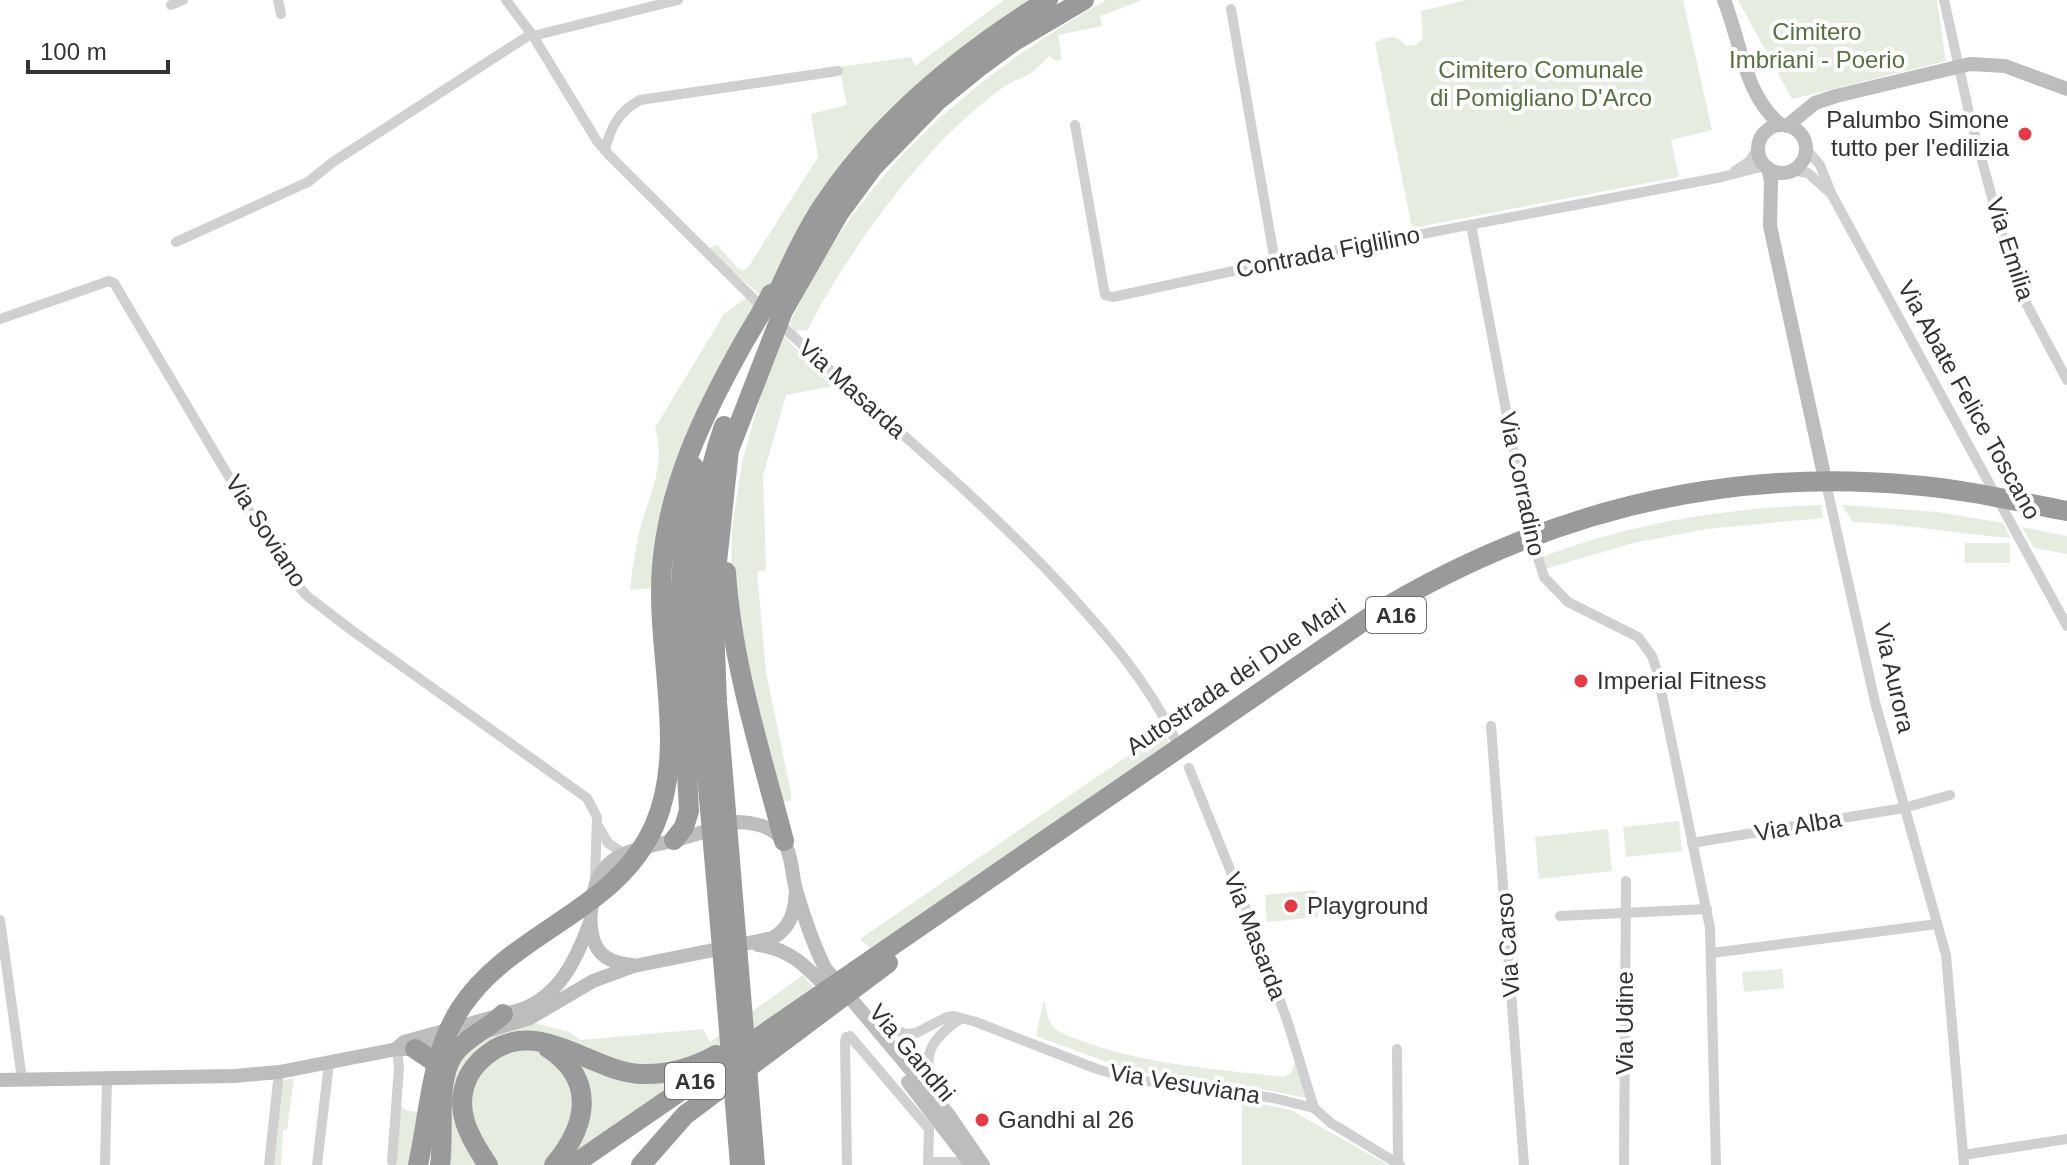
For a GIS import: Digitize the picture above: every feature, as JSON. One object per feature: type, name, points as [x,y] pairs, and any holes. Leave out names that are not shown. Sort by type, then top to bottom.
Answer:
[{"type":"highway","points":[[740,1165],[709,700],[713,600],[729,450],[792,246],[862,155],[929,86],[979,45],[1048,0]]},
{"type":"highway","points":[[418,1165],[440,1050],[451,1025],[473,992],[520,950],[610,887],[634,860],[653,828],[663,799],[669,764],[661,598],[665,536],[675,493],[695,437],[721,388],[839,213],[883,156],[937,101],[979,67],[1013,42],[1084,0]]},
{"type":"highway","points":[[755,1165],[709,700],[696,607],[703,514],[714,454],[770,313]]},
{"type":"highway","points":[[674,840],[684,827],[689,811],[679,616],[684,537],[694,467],[721,388]]},
{"type":"highway","name":"Autostrada dei Due Mari","points":[[819,1002],[881,947],[895,942],[1371,616],[1462,565],[1559,525],[1608,510],[1708,489],[1811,481],[1913,485],[2067,511]]},
{"type":"highway","name":"Autostrada dei Due Mari","points":[[819,1002],[888,963],[1378,627],[1467,576],[1527,551],[1611,523],[1659,511],[1773,495],[1913,497],[2067,524]]},
{"type":"highway","points":[[722,503],[729,614],[741,676],[784,841]]},
{"type":"highway","points":[[488,1165],[473,1142],[464,1120],[462,1098],[473,1069],[492,1051],[509,1043],[530,1041],[555,1045],[617,1070],[661,1074],[709,1059],[819,1002]]},
{"type":"highway","points":[[641,1165],[685,1115],[819,1002]]},
{"type":"highway","name":"A16","points":[[573,1165],[819,1002]]},
{"type":"highway","name":"A16","points":[[595,1165],[819,1002]]},
{"type":"highway","points":[[440,1165],[445,1078],[455,1053],[503,1014]]},
{"type":"highway","points":[[530,1041],[559,1057],[574,1073],[581,1092],[582,1111],[577,1130],[554,1165]]},
{"type":"highway","points":[[406,1049],[433,1061],[445,1078]]},
{"type":"street","points":[[171,5],[183,0]]},
{"type":"street","points":[[278,0],[281,14]]},
{"type":"street","name":"Via Masarda","points":[[506,0],[532,35],[605,150],[799,342],[980,502],[1030,552],[1094,621],[1141,679],[1175,739]]},
{"type":"street","points":[[176,242],[308,182],[333,162],[532,35],[678,0]]},
{"type":"street","points":[[1724,0],[1763,123],[1761,140],[1766,167],[1788,171],[1804,158],[1808,117],[1824,100]]},
{"type":"street","name":"Via Emilia","points":[[1944,0],[1970,117],[2017,278],[2027,305],[2067,380]]},
{"type":"street","points":[[1231,9],[1275,262]]},
{"type":"street","points":[[1761,140],[1815,103],[1959,65],[2005,66],[2067,89]]},
{"type":"street","points":[[605,150],[616,119],[625,108],[640,100],[838,71]]},
{"type":"street","points":[[1750,84],[1770,117],[1804,143]]},
{"type":"street","name":"Contrada Figlilino","points":[[1075,125],[1105,295],[1113,297],[1275,262],[1766,167]]},
{"type":"street","name":"Contrada Figlilino","points":[[1722,177],[1750,161],[1761,140]]},
{"type":"street","name":"Via Abate Felice Toscano","points":[[1804,143],[1820,165],[1832,195],[2067,626]]},
{"type":"street","name":"Via Aurora","points":[[1766,167],[1771,187],[1770,226],[1875,702],[1948,970],[1964,1160]]},
{"type":"street","points":[[1747,171],[1759,175],[1771,187]]},
{"type":"street","name":"Via Abate Felice Toscano","points":[[1788,171],[1815,178],[1832,195]]},
{"type":"street","name":"Via Aurora","points":[[1771,212],[1788,171]]},
{"type":"street","name":"Via Corradino","points":[[1471,225],[1528,526],[1544,577],[1568,602],[1628,631],[1646,646],[1657,671],[1707,909],[1712,953],[1716,1165]]},
{"type":"street","name":"Via Soviano","points":[[0,319],[109,281],[123,295],[283,568],[307,596],[430,688],[581,794],[595,809],[597,824]]},
{"type":"street","name":"Via Carso","points":[[1491,726],[1524,1165]]},
{"type":"street","name":"Via Masarda","points":[[1189,768],[1287,1020],[1314,1108]]},
{"type":"street","name":"Via Alba","points":[[1692,843],[1904,808],[1950,795]]},
{"type":"street","points":[[595,881],[605,866],[623,853],[738,822],[757,823],[784,841]]},
{"type":"street","points":[[597,824],[608,843],[623,853]]},
{"type":"street","points":[[392,1161],[399,1068],[406,1049],[404,1042],[529,1007],[558,984],[576,960],[589,924],[595,881],[597,824]]},
{"type":"street","name":"Via Gandhi","points":[[784,841],[796,891],[825,968],[931,1094],[975,1164]]},
{"type":"street","name":"Via Udine","points":[[1624,1165],[1626,881]]},
{"type":"street","points":[[0,1080],[200,1078],[279,1072],[478,1033],[530,1018],[593,981],[634,966],[773,938],[787,927],[796,905],[796,891]]},
{"type":"street","points":[[1560,916],[1707,909]]},
{"type":"street","points":[[0,920],[22,1079]]},
{"type":"street","points":[[589,924],[593,941],[603,956],[614,963],[634,966]]},
{"type":"street","points":[[1712,953],[1937,924]]},
{"type":"street","name":"Via Gandhi","points":[[750,944],[793,955],[847,1008],[975,1164]]},
{"type":"street","points":[[867,1019],[883,1028],[907,1034],[916,1033],[947,1017],[960,1019]]},
{"type":"street","points":[[931,1094],[926,1067],[931,1046],[960,1019]]},
{"type":"street","name":"Via Vesuviana","points":[[960,1019],[976,1022],[1097,1069],[1132,1079],[1273,1098],[1314,1108],[1331,1123],[1399,1164]]},
{"type":"street","points":[[847,1165],[845,1042],[846,1037],[850,1036],[929,1129],[928,1164],[975,1164]]},
{"type":"street","points":[[1397,1049],[1399,1164]]},
{"type":"street","points":[[317,1165],[329,1063]]},
{"type":"street","points":[[269,1165],[279,1072]]},
{"type":"street","points":[[105,1165],[107,1079]]},
{"type":"street","points":[[1964,1160],[2067,1139]]},
{"type":"green space","points":[[1004,0],[1043,0],[807,220],[763,298],[707,248],[717,245],[737,267],[744,271],[749,266],[818,157],[811,114],[847,105],[839,67],[911,57],[915,66]]},
{"type":"green space","points":[[1106,0],[1143,0],[1100,16],[1102,26],[1058,35],[1062,60],[1056,61],[1049,56],[1038,68],[994,94],[958,125],[874,222],[807,331],[796,332],[789,324],[822,263],[890,169],[921,136],[990,76]]},
{"type":"green space","name":"Cimitero Comunale di Pomigliano D'Arco","points":[[1467,0],[1683,0],[1712,130],[1671,140],[1679,177],[1412,228],[1375,43],[1392,37],[1406,46],[1416,45],[1423,38],[1421,11]]},
{"type":"green space","name":"Cimitero Imbriani - Poerio","points":[[1738,0],[1937,0],[1946,61],[1792,99]]},
{"type":"green space","points":[[746,298],[757,308],[734,349],[654,588],[630,590],[639,533],[658,468],[655,428],[724,314]]},
{"type":"green space","points":[[783,335],[838,385],[786,395],[763,476],[766,571],[757,571],[766,672],[791,793],[791,801],[782,802],[748,692],[731,574],[732,528],[742,462],[767,374]]},
{"type":"green space","points":[[1821,505],[1823,518],[1707,529],[1633,543],[1545,569],[1542,557],[1610,535],[1679,519]]},
{"type":"green space","points":[[1842,505],[1938,512],[2003,523],[2011,538],[1853,522]]},
{"type":"green space","points":[[2022,527],[2067,536],[2067,554],[2034,548]]},
{"type":"green space","points":[[1965,543],[2010,543],[2010,563],[1965,563]]},
{"type":"green space","points":[[1164,731],[1169,743],[871,948],[860,939]]},
{"type":"green space","points":[[1679,821],[1682,851],[1626,857],[1623,827]]},
{"type":"green space","points":[[1608,829],[1612,871],[1539,879],[1535,837]]},
{"type":"green space","name":"Playground","points":[[1316,890],[1318,917],[1267,922],[1265,895]]},
{"type":"green space","points":[[1782,969],[1784,988],[1744,992],[1742,972]]},
{"type":"green space","points":[[803,975],[814,988],[718,1052],[654,1072],[532,1037],[462,1077],[479,1165],[445,1165],[456,1059],[484,1039],[534,1023],[569,1032],[581,1040],[703,1029],[710,1042]]},
{"type":"green space","points":[[1044,999],[1047,1014],[1057,1030],[1131,1056],[1284,1077],[1291,1073],[1295,1062],[1306,1098],[1256,1088],[1151,1075],[1036,1036]]},
{"type":"green space","points":[[527,1050],[548,1057],[562,1068],[579,1105],[549,1165],[497,1165],[473,1128],[470,1099],[473,1086],[488,1065],[512,1052]]},
{"type":"green space","points":[[571,1063],[675,1079],[677,1084],[571,1157],[575,1146]]},
{"type":"green space","points":[[294,1078],[287,1130],[283,1130],[281,1165],[270,1165],[279,1081]]},
{"type":"green space","points":[[1242,1100],[1291,1110],[1388,1165],[1242,1165]]},
{"type":"green space","points":[[401,1106],[418,1112],[413,1165],[394,1165]]},
{"type":"place","name":"Palumbo Simone tutto per l'edilizia","points":[[2025,134]]},
{"type":"place","name":"Imperial Fitness","points":[[1581,681]]},
{"type":"place","name":"Playground","points":[[1291,906]]},
{"type":"place","name":"Gandhi al 26","points":[[982,1120]]}]
